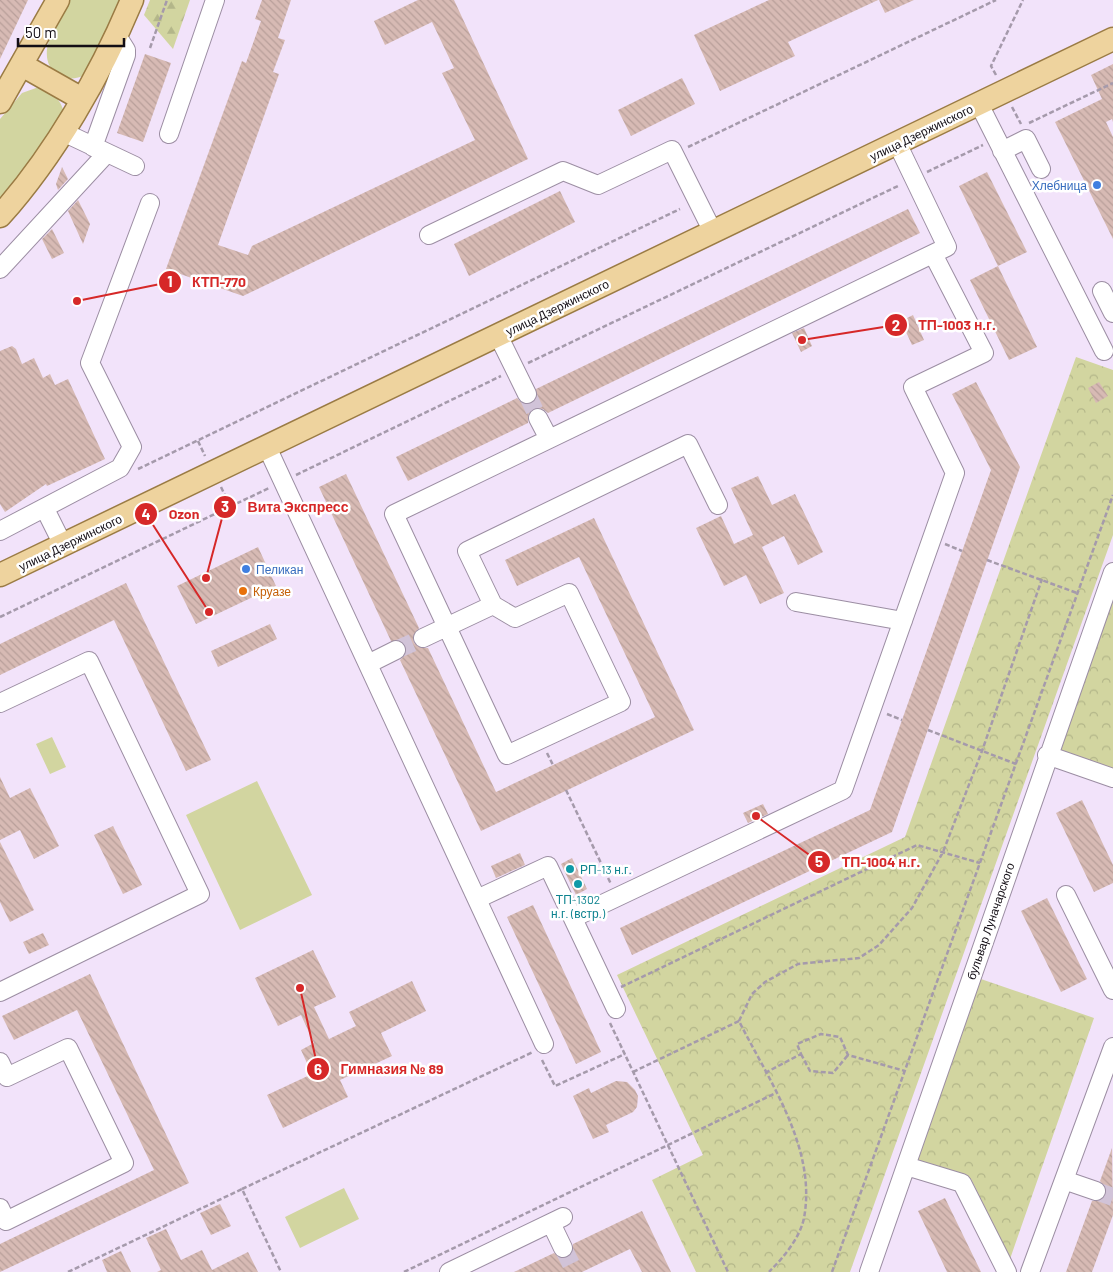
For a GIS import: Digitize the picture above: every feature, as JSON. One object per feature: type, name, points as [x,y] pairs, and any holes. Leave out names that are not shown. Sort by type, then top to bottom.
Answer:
[{"type":"main road","points":[[0,102],[58,0]]},
{"type":"main road","points":[[0,216],[16,198],[63,132],[116,34],[132,0]]},
{"type":"main road","name":"улица Дзержинского","points":[[0,575],[1113,39]]},
{"type":"main road","points":[[22,65],[82,99]]},
{"type":"street","points":[[169,134],[215,0]]},
{"type":"street","points":[[0,269],[100,150],[126,55],[126,50],[116,34]]},
{"type":"street","points":[[979,104],[1104,351]]},
{"type":"street","points":[[63,132],[134,166]]},
{"type":"street","points":[[999,145],[1026,139],[1041,169]]},
{"type":"street","points":[[718,505],[688,444],[467,551],[494,604],[515,618],[569,593],[621,702],[507,755],[394,514],[947,247],[897,143]]},
{"type":"street","points":[[429,234],[563,171],[598,185],[672,150],[713,232]]},
{"type":"street","points":[[0,531],[120,468],[132,447],[90,363],[150,203]]},
{"type":"street","points":[[573,918],[843,790],[955,473],[913,387],[984,353],[933,254]]},
{"type":"street","points":[[1102,291],[1113,313]]},
{"type":"street","points":[[498,336],[526,394]]},
{"type":"street","points":[[538,418],[549,440]]},
{"type":"street","points":[[267,447],[477,899],[541,1051]]},
{"type":"street","points":[[45,509],[63,545]]},
{"type":"street","name":"бульвар Луначарского","points":[[869,1272],[1113,572]]},
{"type":"street","points":[[796,602],[903,621]]},
{"type":"street","points":[[423,638],[494,604]]},
{"type":"street","points":[[368,664],[396,650]]},
{"type":"street","points":[[0,704],[89,661],[200,894],[0,992]]},
{"type":"street","points":[[1048,755],[1113,778]]},
{"type":"street","points":[[477,899],[548,866],[608,993],[612,1014]]},
{"type":"street","points":[[1066,895],[1113,990]]},
{"type":"street","points":[[1030,1272],[1113,1047]]},
{"type":"street","points":[[0,1062],[7,1077],[68,1048],[124,1163],[6,1221],[0,1208]]},
{"type":"street","points":[[906,1166],[962,1183],[1007,1272]]},
{"type":"street","points":[[1064,1180],[1096,1191]]},
{"type":"street","points":[[448,1272],[557,1220],[563,1248]]},
{"type":"path","points":[[150,48],[167,0]]},
{"type":"path","points":[[682,150],[996,0]]},
{"type":"path","points":[[1023,0],[992,66],[1022,126],[1113,83]]},
{"type":"path","points":[[0,617],[914,178],[999,145]]},
{"type":"path","points":[[134,472],[680,209]]},
{"type":"path","points":[[832,1272],[1113,495]]},
{"type":"path","points":[[987,560],[1078,593]]},
{"type":"path","points":[[633,1072],[739,1021],[752,994],[765,982],[780,973],[798,964],[859,958],[880,945],[912,908],[943,852],[982,751],[1042,580]]},
{"type":"path","points":[[928,730],[1016,764]]},
{"type":"path","points":[[566,790],[618,897]]},
{"type":"path","points":[[608,993],[917,845],[980,863]]},
{"type":"path","points":[[612,1014],[633,1072],[728,1272]]},
{"type":"path","points":[[739,1021],[800,1144],[805,1168],[804,1220],[796,1238],[782,1259],[769,1272]]},
{"type":"path","points":[[821,1034],[840,1036],[848,1055],[833,1073],[810,1071],[797,1044],[821,1034]]},
{"type":"path","points":[[68,1272],[242,1189],[541,1051],[556,1086],[625,1054]]},
{"type":"path","points":[[765,1073],[801,1054]]},
{"type":"path","points":[[848,1055],[905,1072]]},
{"type":"path","points":[[404,1272],[776,1093]]},
{"type":"path","points":[[242,1189],[281,1272]]},
{"type":"green space","points":[[67,0],[122,0],[85,75],[72,78],[59,75],[51,68],[47,59],[50,39]]},
{"type":"green space","points":[[150,0],[190,0],[173,49],[144,15]]},
{"type":"green space","points":[[36,88],[46,90],[58,99],[64,113],[46,141],[0,198],[0,119],[22,93]]},
{"type":"green space","points":[[1076,357],[1113,370],[1113,535],[850,1272],[696,1272],[652,1180],[703,1155],[617,975],[905,837]]},
{"type":"green space","points":[[1113,601],[1113,771],[1058,751]]},
{"type":"green space","points":[[52,737],[66,767],[50,774],[36,744]]},
{"type":"green space","points":[[257,781],[312,895],[240,930],[186,815]]},
{"type":"green space","points":[[978,978],[1094,1018],[1010,1259],[971,1179],[915,1159]]},
{"type":"green space","points":[[344,1188],[359,1219],[300,1248],[285,1217]]},
{"type":"building","points":[[0,0],[28,0],[0,59]]},
{"type":"building","points":[[262,0],[291,0],[278,38],[285,40],[273,72],[279,74],[218,245],[248,255],[252,246],[475,140],[442,73],[454,68],[432,22],[385,45],[374,21],[418,0],[454,0],[528,159],[243,296],[166,269],[242,61],[246,63],[261,21],[255,19]]},
{"type":"building","points":[[769,0],[878,0],[788,42],[795,56],[720,91],[694,35]]},
{"type":"building","points":[[879,0],[914,0],[885,13]]},
{"type":"building","points":[[145,54],[171,63],[143,142],[117,133]]},
{"type":"building","points":[[1113,64],[1113,122],[1112,119],[1106,122],[1113,137],[1113,239],[1055,122],[1102,99],[1091,75]]},
{"type":"building","points":[[682,78],[695,104],[631,136],[618,110]]},
{"type":"building","points":[[62,167],[68,179],[58,190],[56,184]]},
{"type":"building","points":[[987,172],[1027,252],[998,266],[959,186]]},
{"type":"building","points":[[560,191],[575,222],[469,276],[454,244]]},
{"type":"building","points":[[78,200],[90,224],[83,244],[68,211]]},
{"type":"building","points":[[908,209],[920,233],[548,413],[543,409],[534,408],[529,413],[528,423],[408,481],[396,457],[517,398],[522,403],[531,404],[536,399],[536,389]]},
{"type":"building","points":[[52,229],[64,253],[52,259],[42,239]]},
{"type":"building","points":[[998,266],[1037,347],[1009,360],[970,280]]},
{"type":"building","points":[[913,315],[924,340],[912,345],[901,321]]},
{"type":"building","points":[[804,328],[812,346],[801,352],[792,333]]},
{"type":"building","points":[[12,346],[16,349],[22,364],[34,358],[43,378],[50,374],[55,385],[68,379],[105,459],[47,486],[46,484],[5,512],[0,504],[0,351]]},
{"type":"building","points":[[976,382],[1020,467],[892,832],[632,955],[620,928],[870,810],[991,470],[952,394]]},
{"type":"building","points":[[1099,382],[1108,396],[1096,403],[1088,388]]},
{"type":"building","points":[[346,474],[419,628],[413,637],[414,643],[422,648],[428,648],[496,792],[655,717],[579,557],[517,586],[505,560],[594,518],[694,730],[481,831],[400,660],[405,655],[406,646],[401,641],[391,641],[319,487]]},
{"type":"building","points":[[758,476],[772,505],[795,494],[823,552],[798,565],[784,536],[762,547],[784,593],[760,604],[746,575],[724,586],[696,528],[721,516],[734,544],[753,535],[731,488]]},
{"type":"building","points":[[258,547],[276,586],[196,624],[177,586]]},
{"type":"building","points":[[126,583],[211,760],[186,771],[114,620],[0,675],[0,644]]},
{"type":"building","points":[[270,624],[277,639],[218,667],[211,651]]},
{"type":"building","points":[[0,777],[10,798],[30,788],[59,846],[34,859],[20,830],[0,840]]},
{"type":"building","points":[[1082,800],[1113,865],[1113,883],[1094,892],[1056,813]]},
{"type":"building","points":[[763,804],[768,814],[748,823],[743,813]]},
{"type":"building","points":[[113,826],[142,885],[123,894],[94,835]]},
{"type":"building","points":[[0,842],[34,910],[10,922],[0,902]]},
{"type":"building","points":[[520,853],[525,865],[496,878],[491,866]]},
{"type":"building","points":[[572,858],[587,889],[576,895],[561,864]]},
{"type":"building","points":[[1047,898],[1087,979],[1061,992],[1021,911]]},
{"type":"building","points":[[533,905],[601,1052],[576,1064],[507,917]]},
{"type":"building","points":[[43,933],[49,945],[29,954],[23,942]]},
{"type":"building","points":[[313,950],[336,997],[314,1007],[329,1039],[356,1026],[349,1012],[412,981],[426,1011],[381,1033],[392,1056],[340,1080],[348,1097],[283,1128],[267,1095],[312,1074],[301,1050],[314,1043],[301,1015],[278,1026],[255,978]]},
{"type":"building","points":[[90,974],[189,1183],[0,1272],[0,1244],[154,1170],[77,1010],[14,1040],[2,1016]]},
{"type":"building","points":[[616,1081],[627,1082],[635,1090],[638,1096],[637,1107],[633,1112],[606,1125],[609,1132],[593,1139],[573,1096],[589,1088],[591,1093]]},
{"type":"building","points":[[1112,1148],[1113,1215],[1092,1272],[1066,1272],[1092,1201],[1098,1201],[1106,1195],[1106,1188],[1100,1181]]},
{"type":"building","points":[[945,1198],[981,1272],[947,1272],[918,1211]]},
{"type":"building","points":[[220,1204],[231,1226],[211,1235],[200,1213]]},
{"type":"building","points":[[642,1211],[671,1272],[642,1272],[630,1249],[582,1272],[514,1272],[554,1253],[562,1258],[568,1257],[573,1249],[573,1244]]},
{"type":"building","points":[[166,1229],[181,1260],[202,1250],[212,1270],[248,1252],[258,1272],[157,1272],[161,1270],[146,1238]]},
{"type":"building","points":[[121,1251],[131,1272],[107,1272],[102,1260]]},
{"type":"tunnel","points":[[527,394],[538,418]]},
{"type":"tunnel","points":[[396,650],[423,638]]},
{"type":"tunnel","points":[[1096,1191],[1113,1197]]},
{"type":"tunnel","points":[[563,1248],[575,1272]]},
{"type":"place","name":"Хлебница","points":[[1097,185]]},
{"type":"place","name":"КТП-770","points":[[77,301]]},
{"type":"place","name":"ТП-1003 н.г.","points":[[802,340]]},
{"type":"place","name":"Пеликан","points":[[246,569]]},
{"type":"place","name":"Вита Экспресс","points":[[206,578]]},
{"type":"place","name":"Круазе","points":[[243,591]]},
{"type":"place","name":"Ozon","points":[[209,612]]},
{"type":"place","name":"ТП-1004 н.г.","points":[[756,816]]},
{"type":"place","name":"РП-13 н.г.","points":[[570,869]]},
{"type":"place","name":"ТП-1302 н.г. (встр.)","points":[[578,884]]},
{"type":"place","name":"Гимназия № 89","points":[[300,988]]}]
